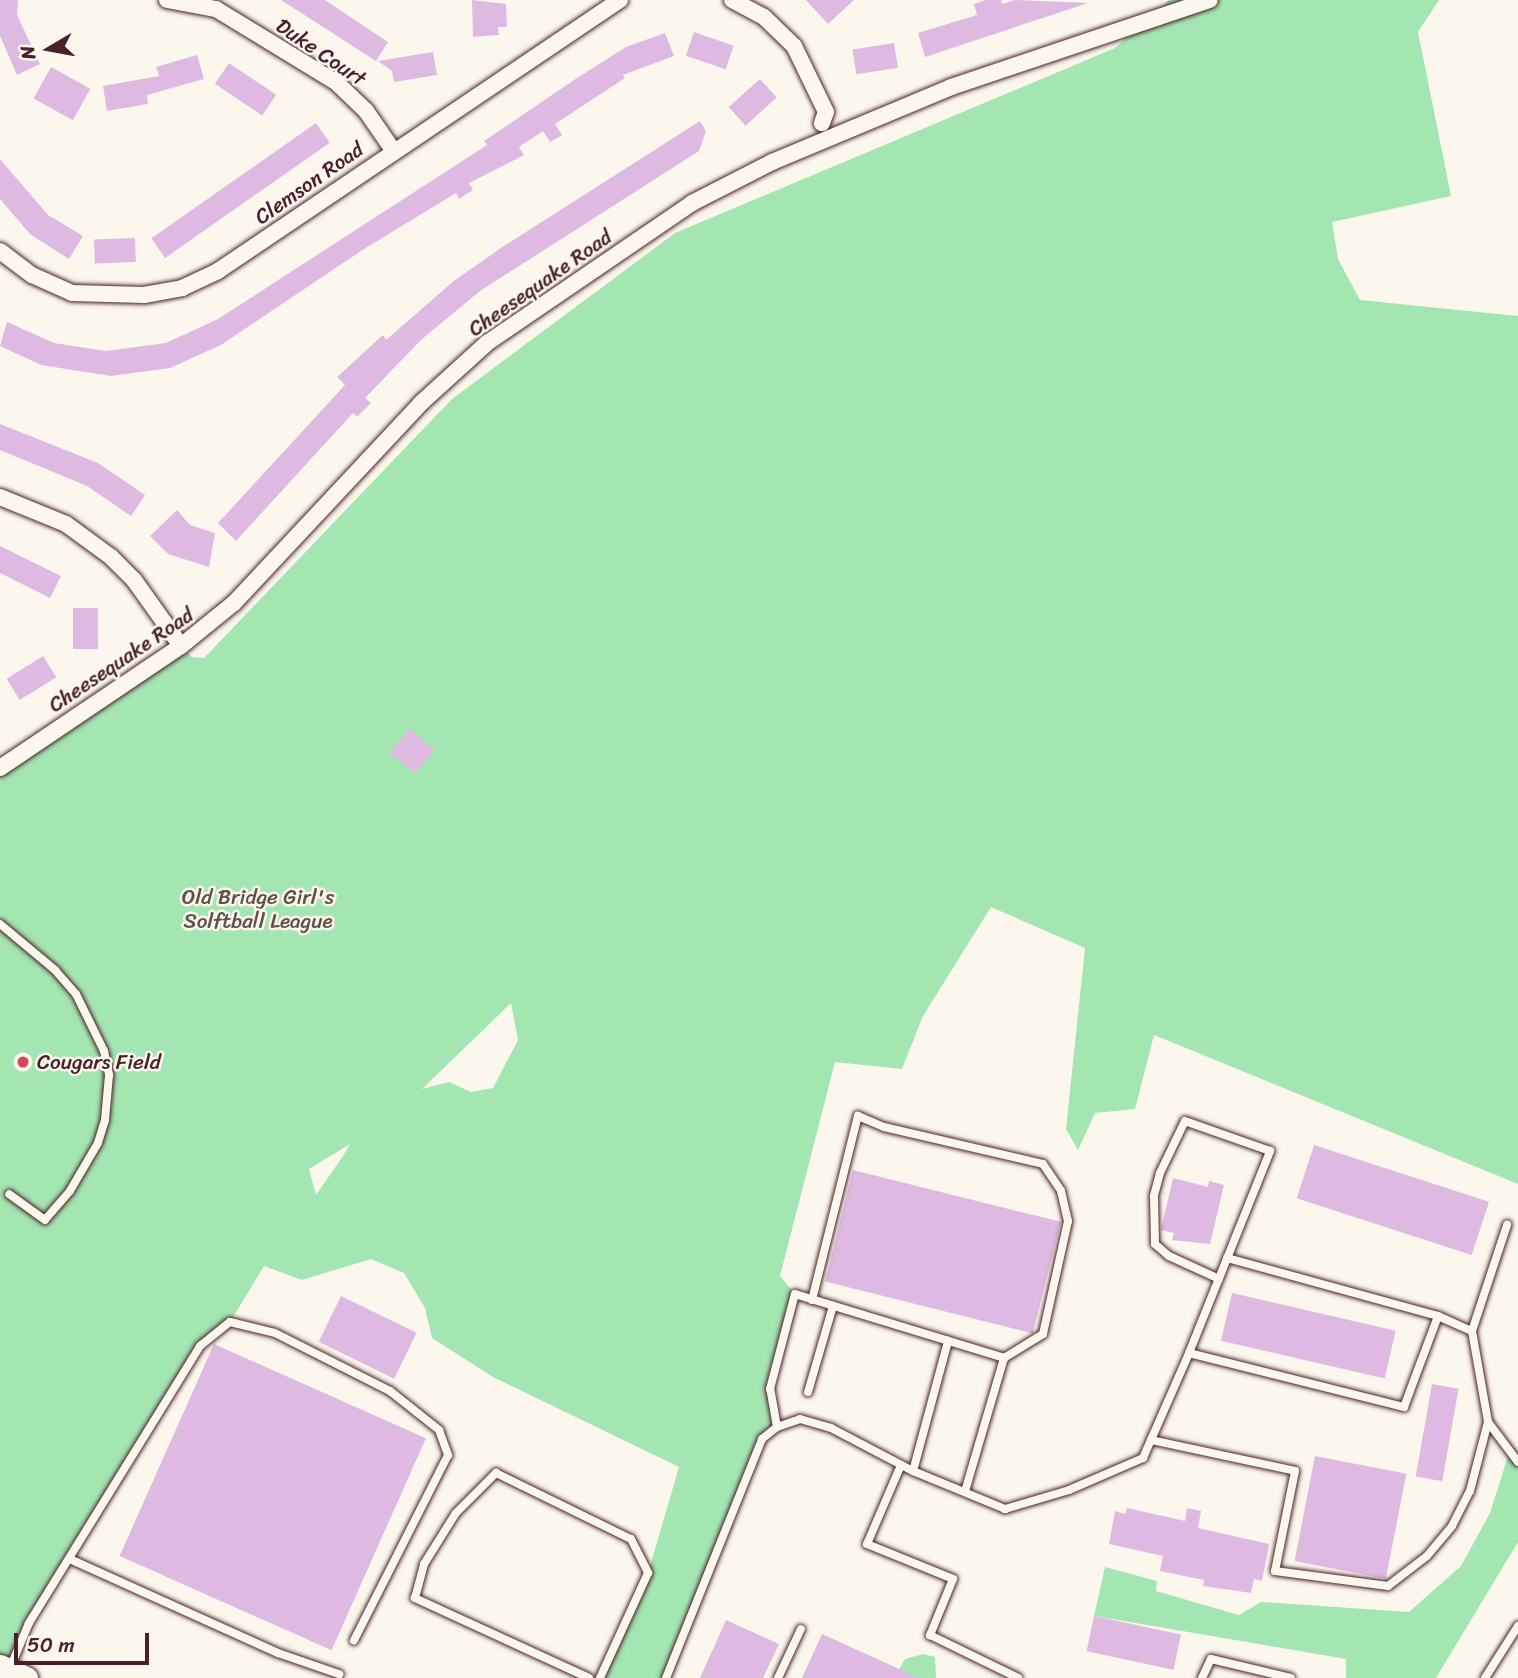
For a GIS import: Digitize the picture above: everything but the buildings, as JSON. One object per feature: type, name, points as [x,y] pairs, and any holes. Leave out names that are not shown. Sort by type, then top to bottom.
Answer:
[{"type":"street","name":"Duke Court","points":[[167,0],[216,9],[337,83],[366,111],[393,150]]},
{"type":"street","name":"Clemson Road","points":[[0,251],[32,275],[72,293],[144,295],[182,288],[218,271],[617,0]]},
{"type":"street","points":[[732,0],[764,17],[794,46],[826,112],[822,122]]},
{"type":"street","name":"Cheesequake Road","points":[[0,768],[181,646],[234,603],[461,365],[512,324],[692,203],[772,162],[939,92],[1210,0]]},
{"type":"street","points":[[0,497],[66,524],[103,550],[134,579],[181,646]]},
{"type":"lane","points":[[0,924],[55,970],[76,994],[104,1051],[109,1075],[106,1120],[98,1143],[70,1191],[45,1220],[9,1194]]},
{"type":"lane","points":[[812,1300],[858,1116],[884,1128],[1043,1164],[1060,1191],[1068,1221],[1043,1334],[1004,1358],[965,1491]]},
{"type":"lane","points":[[666,1678],[762,1439],[777,1427],[800,1419],[831,1428],[913,1471],[1005,1509],[1069,1490],[1143,1458],[1189,1353],[1219,1279],[1270,1151],[1185,1121],[1160,1173],[1154,1196],[1156,1244],[1169,1256],[1219,1279]]},
{"type":"lane","points":[[1151,1440],[1295,1471],[1276,1571],[1388,1586],[1427,1556],[1452,1526],[1470,1491],[1488,1422],[1472,1331],[1507,1225]]},
{"type":"lane","points":[[1227,1258],[1438,1316],[1472,1331]]},
{"type":"lane","points":[[777,1427],[770,1389],[795,1294],[1004,1358]]},
{"type":"lane","points":[[808,1392],[833,1306]]},
{"type":"lane","points":[[1189,1353],[1404,1407],[1438,1316]]},
{"type":"lane","points":[[12,1672],[29,1623],[72,1560],[200,1346],[230,1322],[250,1324],[390,1391],[439,1430],[448,1455],[354,1640]]},
{"type":"lane","points":[[913,1471],[948,1341]]},
{"type":"lane","points":[[1488,1422],[1518,1462]]},
{"type":"lane","points":[[901,1465],[867,1544],[953,1578],[930,1635],[1018,1678]]},
{"type":"lane","points":[[589,1678],[415,1598],[424,1564],[456,1513],[496,1473],[631,1539],[648,1573],[600,1678]]},
{"type":"lane","points":[[72,1560],[278,1653],[339,1674]]},
{"type":"lane","points":[[1485,1678],[1518,1626]]},
{"type":"lane","points":[[778,1678],[801,1629]]},
{"type":"lane","points":[[1202,1678],[1210,1659],[1291,1678]]},
{"type":"green space","name":"Old Bridge Girl's Solftball League","points":[[1169,0],[1439,0],[1418,32],[1451,196],[1332,222],[1338,259],[1360,300],[1518,316],[1518,1184],[1154,1035],[1135,1109],[1095,1113],[1078,1150],[1066,1129],[1085,948],[991,907],[923,1016],[902,1069],[835,1062],[780,1276],[795,1294],[770,1389],[777,1427],[761,1439],[666,1678],[600,1678],[648,1573],[679,1467],[493,1377],[432,1338],[425,1308],[404,1273],[371,1259],[302,1280],[264,1266],[230,1322],[213,1332],[29,1623],[9,1670],[0,1666],[0,768],[181,646],[192,657],[204,658],[452,399],[675,233],[1115,48]],"holes":[[[511,1003],[518,1040],[493,1088],[471,1092],[449,1082],[422,1089]],[[350,1144],[343,1156],[316,1195],[309,1169]]]},
{"type":"green space","points":[[1509,1453],[1518,1462],[1518,1542],[1436,1678],[1346,1678],[1346,1659],[1094,1616],[1105,1567],[1157,1581],[1156,1591],[1239,1615],[1261,1602],[1409,1612],[1461,1566],[1490,1513]]},
{"type":"green space","points":[[923,1654],[935,1657],[936,1678],[894,1678],[905,1659]]},
{"type":"place","name":"Cougars Field","points":[[23,1062]]}]
